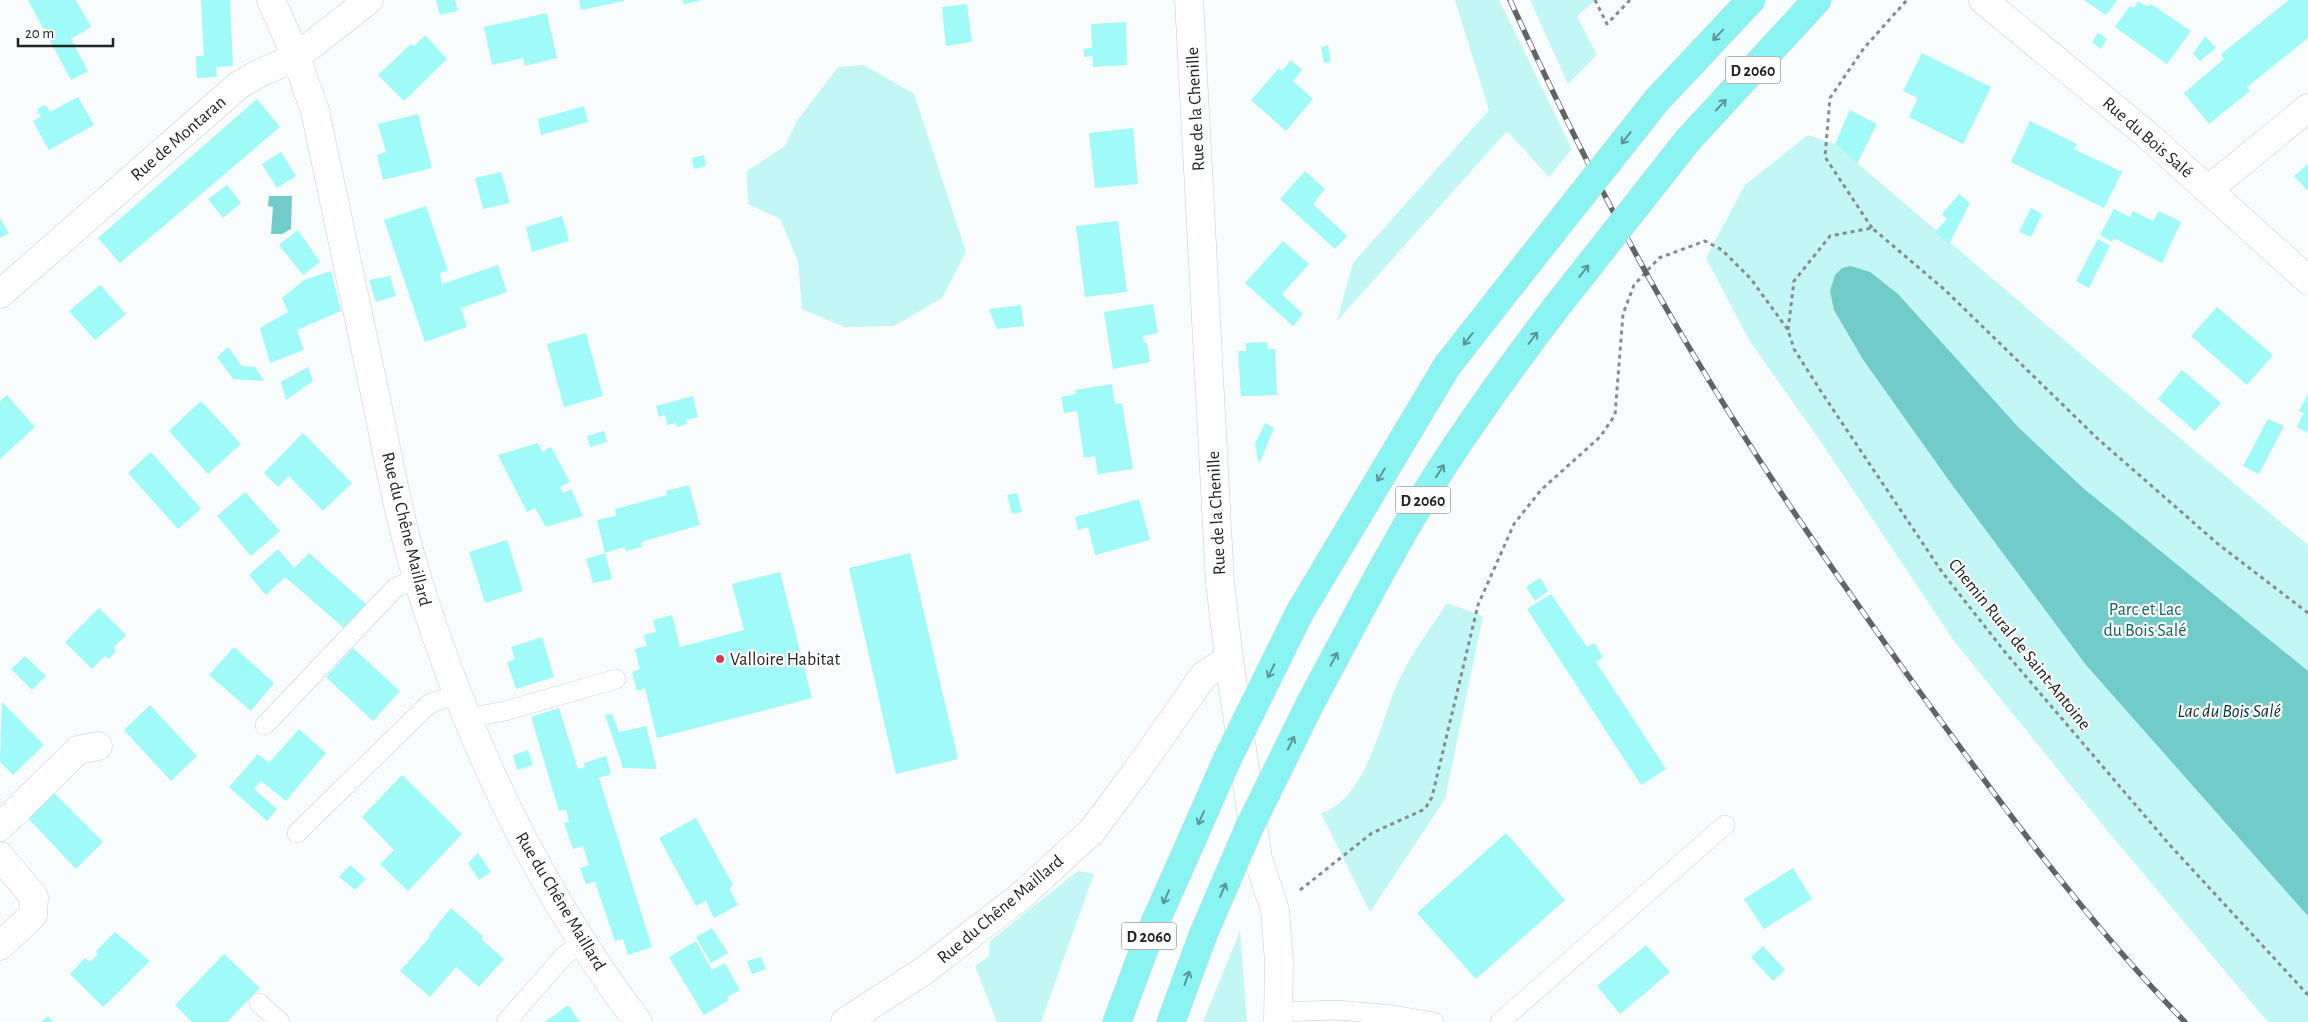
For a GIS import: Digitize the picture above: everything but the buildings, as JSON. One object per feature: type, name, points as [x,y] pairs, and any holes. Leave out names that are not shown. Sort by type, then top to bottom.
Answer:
[{"type":"main road","name":"D 2060","points":[[1117,1022],[1149,936],[1226,762],[1300,612],[1447,366],[1656,100],[1751,0]]},
{"type":"main road","name":"D 2060","points":[[1171,1022],[1203,935],[1249,828],[1311,702],[1369,593],[1436,477],[1495,389],[1554,310],[1688,140],[1818,0]]},
{"type":"street","name":"Rue du Chêne Maillard","points":[[270,0],[296,57],[315,111],[397,500],[418,579],[462,706],[494,781],[544,878],[582,941],[638,1022]]},
{"type":"street","name":"Rue de Montaran","points":[[0,294],[239,85],[296,57],[369,0]]},
{"type":"street","name":"Rue de la Chenille","points":[[1189,0],[1220,583],[1228,659],[1258,859],[1275,910],[1279,962],[1278,1017]]},
{"type":"street","name":"Rue du Bois Salé","points":[[1983,0],[2146,134],[2308,280]]},
{"type":"street","points":[[2209,189],[2308,108]]},
{"type":"street","name":"Rue du Chêne Maillard","points":[[845,1022],[926,970],[1021,896],[1085,837],[1136,772],[1204,675],[1228,659]]},
{"type":"street","points":[[0,827],[78,750],[98,746]]},
{"type":"street","points":[[0,856],[34,898],[33,915],[0,946]]},
{"type":"lane","points":[[264,725],[396,587],[418,579]]},
{"type":"lane","points":[[297,833],[429,704],[505,711],[616,679]]},
{"type":"lane","points":[[1500,1022],[1724,825]]},
{"type":"lane","points":[[506,1022],[564,956],[582,941]]},
{"type":"lane","points":[[259,1003],[280,1022]]},
{"type":"lane","points":[[1278,1017],[1337,1010],[1393,1015],[1434,1022]]},
{"type":"path","points":[[1595,0],[1607,24],[1630,0]]},
{"type":"path","points":[[1906,0],[1864,48],[1830,98],[1825,158],[1872,228],[1945,290],[2098,439],[2218,544],[2308,613]]},
{"type":"path","points":[[1788,330],[1794,281],[1830,236],[1872,228]]},
{"type":"path","name":"Chemin Rural de Saint-Antoine","points":[[1275,910],[1372,833],[1425,809],[1432,796],[1478,605],[1514,524],[1541,490],[1600,437],[1615,414],[1623,314],[1634,285],[1659,258],[1705,241],[1722,250],[1751,279],[1788,330],[1794,349],[1942,572],[2168,843],[2308,995]]},
{"type":"green space","points":[[1455,0],[1499,0],[1572,149],[1549,177],[1507,131],[1337,321],[1353,263],[1489,110]]},
{"type":"green space","points":[[1530,0],[1596,0],[1577,16],[1597,55],[1568,84]]},
{"type":"green space","points":[[864,65],[914,94],[966,252],[942,298],[894,326],[844,327],[802,309],[798,261],[780,219],[748,204],[747,171],[785,146],[797,121],[838,67]]},
{"type":"green space","name":"Parc et Lac du Bois Salé","points":[[1808,135],[1835,144],[2138,403],[2308,545],[2308,1022],[2269,1022],[2106,829],[1954,641],[1821,442],[1749,340],[1706,258],[1745,185]]},
{"type":"green space","points":[[1447,603],[1483,616],[1445,799],[1370,912],[1321,813],[1337,805],[1350,793],[1361,776],[1378,737],[1398,682],[1415,651]]},
{"type":"green space","points":[[1078,871],[1094,874],[1041,1022],[997,1022],[975,966],[989,956],[990,941]]},
{"type":"green space","points":[[1240,931],[1247,1022],[1203,1022]]},
{"type":"water","points":[[269,196],[292,196],[291,229],[282,234],[271,234],[273,207],[268,206]]},
{"type":"water","name":"Lac du Bois Salé","points":[[1850,266],[1870,272],[1898,294],[2019,428],[2083,488],[2308,671],[2308,916],[2086,665],[1950,482],[1862,358],[1834,310],[1830,291],[1835,275],[1842,268]]},
{"type":"railway","points":[[1510,0],[1579,145],[1654,287],[1716,392],[1782,495],[1886,645],[2015,822],[2114,945],[2185,1022]]},
{"type":"place","name":"Valloire Habitat","points":[[720,659]]}]
